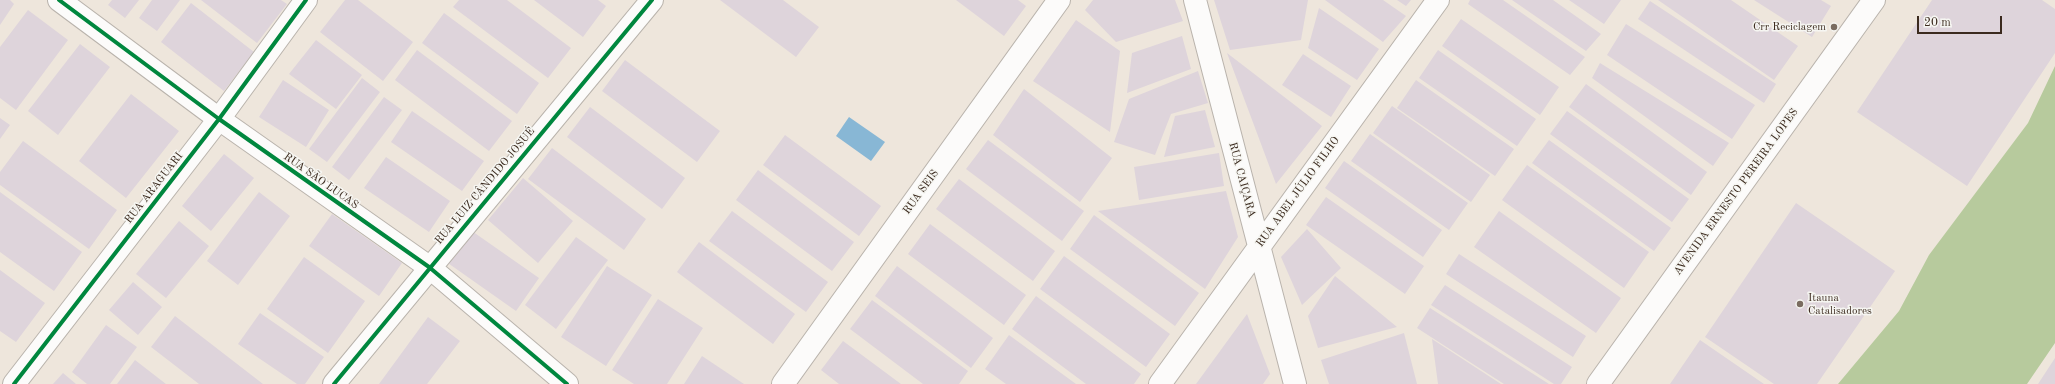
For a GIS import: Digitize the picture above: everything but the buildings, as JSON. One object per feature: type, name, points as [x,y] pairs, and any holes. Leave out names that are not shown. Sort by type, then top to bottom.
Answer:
[{"type":"street","name":"RUA SÃO LUCAS","points":[[59,0],[219,119],[429,267],[567,384]]},
{"type":"street","name":"RUA ARAGUARI","points":[[14,384],[219,119],[306,0]]},
{"type":"street","name":"RUA LUIZ CÂNDIDO JOSUÉ","points":[[334,384],[429,267],[652,0]]},
{"type":"street","name":"RUA SEIS","points":[[783,384],[1059,0]]},
{"type":"street","name":"RUA CAIÇARA","points":[[1195,0],[1295,384]]},
{"type":"street","name":"RUA ABEL JÚLIO FILHO","points":[[1160,384],[1438,0]]},
{"type":"street","name":"AVENIDA ERNESTO PEREIRA LOPES","points":[[1598,384],[1874,0]]},
{"type":"green space","points":[[2055,66],[2055,343],[2027,384],[1838,384],[1899,311],[1929,255],[2028,123]]},
{"type":"water","points":[[849,117],[885,142],[871,161],[836,136]]},
{"type":"cycle path","points":[[59,0],[219,119],[429,267],[567,384]]},
{"type":"cycle path","points":[[14,384],[219,119],[306,0]]},
{"type":"cycle path","points":[[334,384],[652,0]]},
{"type":"place","name":"Crr Reciclagem","points":[[1834,27]]},
{"type":"place","name":"Itauna Catalisadores","points":[[1800,304]]}]
